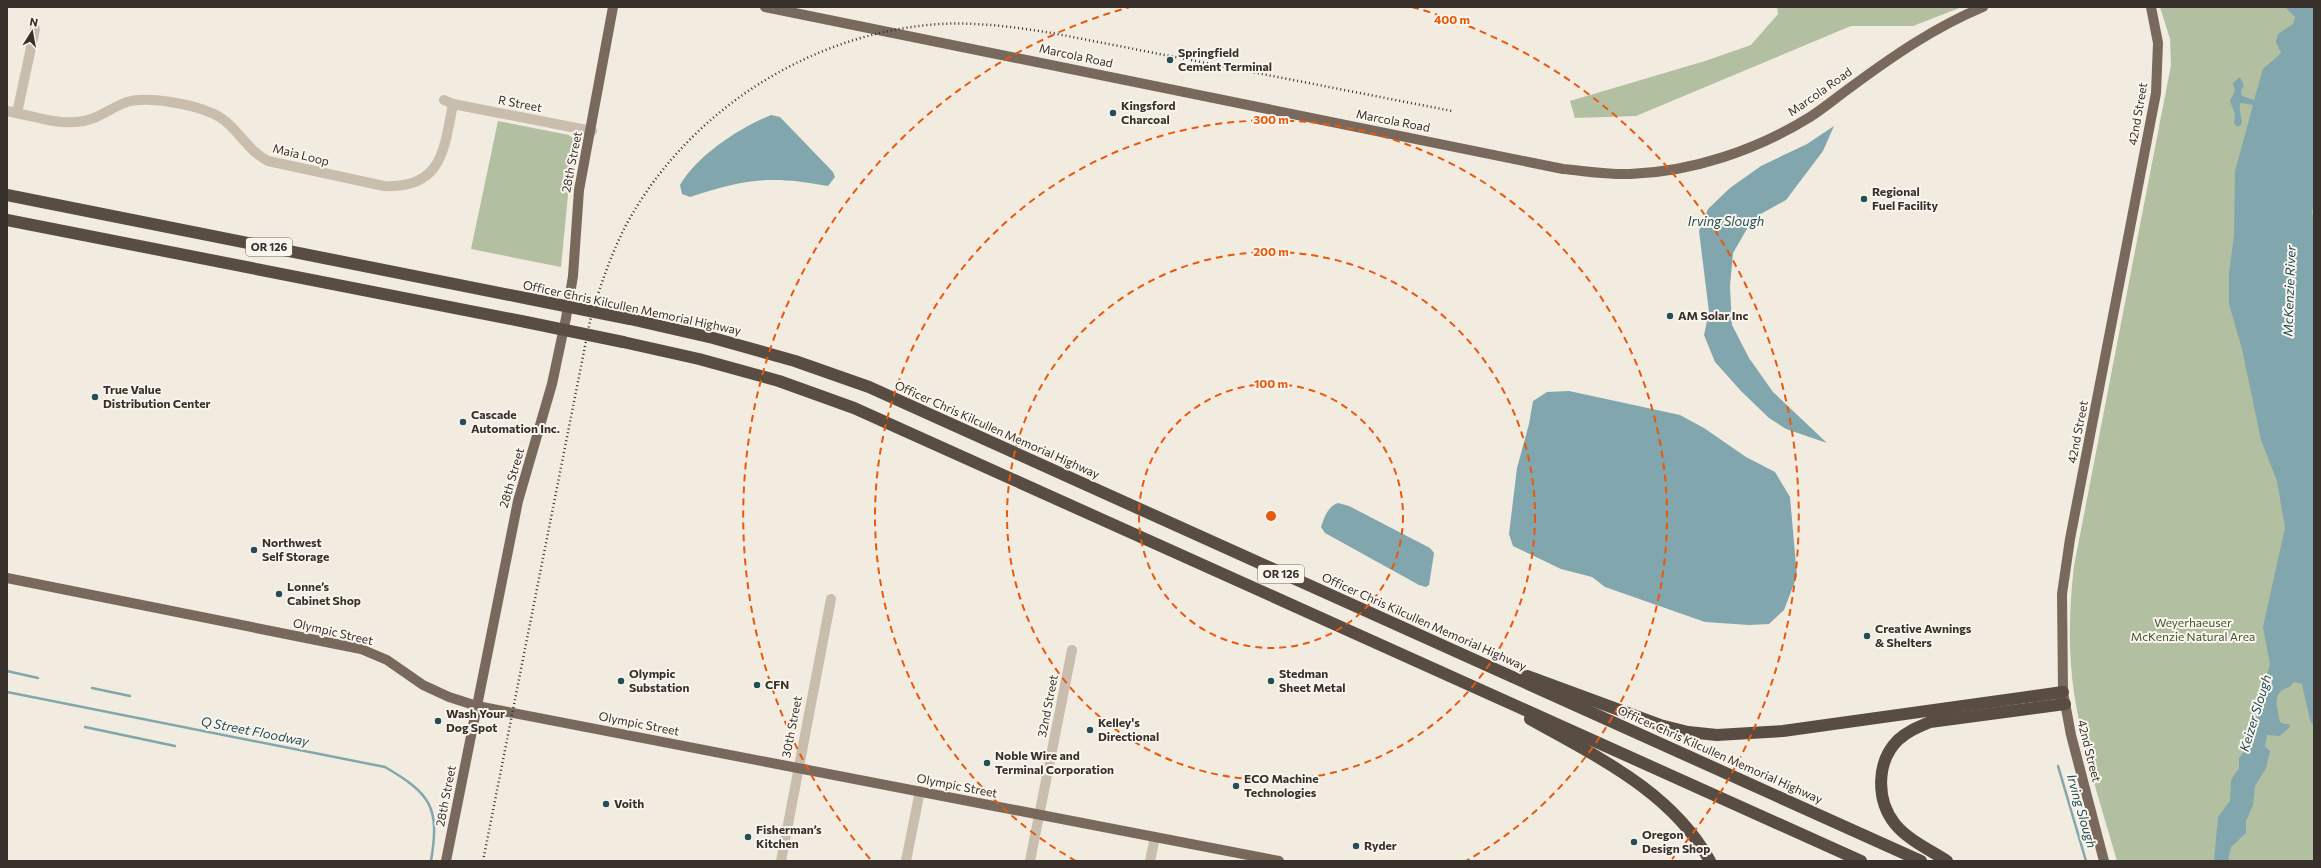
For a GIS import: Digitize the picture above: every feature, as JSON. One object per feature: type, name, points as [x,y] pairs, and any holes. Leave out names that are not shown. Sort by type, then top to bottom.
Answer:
[{"type":"highway","name":"Officer Chris Kilcullen Memorial Highway","points":[[7,195],[630,319],[713,338],[795,361],[869,388],[1921,861]]},
{"type":"highway","name":"OR 126","points":[[7,220],[623,342],[700,359],[779,381],[854,408],[1861,861]]},
{"type":"highway","points":[[1437,644],[1654,723],[1688,732],[1716,735],[1783,732],[2064,698]]},
{"type":"highway","points":[[1459,680],[1625,773],[1659,799],[1700,842],[1710,861]]},
{"type":"highway","points":[[1947,861],[1913,840],[1895,825],[1886,809],[1881,794],[1881,777],[1884,763],[1897,741],[1911,730],[1930,722],[2064,698]]},
{"type":"main road","name":"28th Street","points":[[446,861],[518,501],[552,384],[566,318],[572,276],[579,190],[592,131],[613,7]]},
{"type":"main road","name":"Marcola Road","points":[[764,7],[1563,169],[1629,174],[1668,170],[1724,157],[1769,140],[1811,117],[1901,51],[1938,28],[1983,7]]},
{"type":"main road","name":"42nd Street","points":[[2104,861],[2064,698],[2062,594],[2070,539],[2156,93],[2158,43],[2151,7]]},
{"type":"main road","name":"Olympic Street","points":[[7,578],[361,649],[387,660],[423,685],[449,697],[477,706],[1275,861]]},
{"type":"street","points":[[17,113],[35,29]]},
{"type":"street","name":"Maia Loop","points":[[7,111],[75,122],[99,118],[132,101],[148,100],[166,102],[214,114],[226,122],[256,155],[268,162],[377,185],[398,187],[411,185],[424,179],[435,168],[442,157],[448,102]]},
{"type":"street","name":"R Street","points":[[448,102],[592,131]]},
{"type":"street","name":"30th Street","points":[[781,861],[830,599]]},
{"type":"street","name":"32nd Street","points":[[1030,861],[1072,650]]},
{"type":"street","points":[[906,861],[920,792]]},
{"type":"street","points":[[1150,861],[1155,837]]},
{"type":"green space","points":[[1777,7],[1962,7],[1913,26],[1851,26],[1636,116],[1575,118],[1570,101],[1705,61],[1751,45],[1778,14]]},
{"type":"green space","name":"Weyerhaeuser McKenzie Natural Area","points":[[2160,7],[2314,7],[2314,861],[2117,861],[2082,736],[2074,693],[2070,646],[2070,614],[2074,566],[2171,65],[2170,39]]},
{"type":"green space","points":[[498,121],[569,135],[576,141],[569,185],[561,267],[471,249]]},
{"type":"water","name":"McKenzie River","points":[[2285,7],[2314,7],[2314,205],[2312,211],[2314,223],[2314,727],[2310,720],[2302,684],[2294,682],[2290,687],[2280,692],[2278,696],[2277,705],[2280,722],[2289,724],[2290,727],[2280,736],[2267,735],[2265,746],[2270,751],[2266,768],[2255,786],[2253,805],[2246,821],[2246,833],[2231,847],[2228,861],[2214,861],[2218,817],[2230,801],[2231,780],[2239,768],[2239,758],[2247,748],[2250,736],[2255,727],[2259,703],[2263,699],[2264,685],[2270,664],[2263,627],[2285,528],[2277,481],[2261,440],[2242,349],[2229,304],[2229,274],[2234,235],[2235,171],[2253,105],[2241,103],[2240,109],[2242,122],[2241,125],[2237,127],[2234,123],[2235,114],[2230,101],[2235,91],[2233,83],[2240,77],[2244,86],[2241,91],[2242,96],[2254,100],[2263,69],[2281,53],[2276,42],[2278,34],[2293,24],[2295,17]]},
{"type":"water","points":[[771,115],[780,117],[833,172],[835,177],[828,186],[774,180],[726,186],[690,197],[682,194],[680,185],[688,174],[708,153],[746,127]]},
{"type":"water","name":"Irving Slough","points":[[1834,126],[1823,151],[1786,200],[1759,215],[1748,227],[1733,253],[1730,286],[1732,325],[1749,358],[1773,392],[1827,443],[1786,429],[1769,418],[1741,391],[1715,362],[1704,335],[1709,312],[1699,231],[1708,209],[1730,188],[1761,166],[1807,144]]},
{"type":"water","points":[[1569,391],[1680,415],[1704,428],[1746,457],[1775,472],[1790,497],[1797,576],[1784,610],[1769,624],[1749,625],[1705,622],[1605,587],[1592,577],[1561,569],[1513,546],[1509,534],[1517,468],[1529,424],[1533,401],[1547,392]]},
{"type":"water","points":[[1338,503],[1349,506],[1430,548],[1434,553],[1429,585],[1426,587],[1419,585],[1325,533],[1321,527],[1325,516],[1332,507]]},
{"type":"waterway","points":[[7,671],[38,678]]},
{"type":"waterway","points":[[92,688],[130,696]]},
{"type":"waterway","name":"Q Street Floodway","points":[[7,692],[385,767],[413,785],[429,804],[433,815],[434,827],[431,861]]},
{"type":"waterway","points":[[85,727],[175,746]]},
{"type":"waterway","name":"Irving Slough","points":[[2058,766],[2086,861]]},
{"type":"railway","points":[[483,861],[590,321],[597,297],[610,261],[625,227],[649,188],[678,152],[711,119],[748,91],[788,67],[830,48],[874,34],[936,24],[1002,26],[1052,33],[1452,111]]},
{"type":"place","name":"Springfield Cement Terminal","points":[[1170,60]]},
{"type":"place","name":"Kingsford Charcoal","points":[[1113,113]]},
{"type":"place","name":"Regional Fuel Facility","points":[[1864,199]]},
{"type":"place","name":"AM Solar Inc","points":[[1670,316]]},
{"type":"place","name":"True Value Distribution Center","points":[[95,397]]},
{"type":"place","name":"Cascade Automation Inc.","points":[[463,422]]},
{"type":"place","name":"Northwest Self Storage","points":[[254,550]]},
{"type":"place","name":"Lonne’s Cabinet Shop","points":[[279,594]]},
{"type":"place","name":"Creative Awnings & Shelters","points":[[1867,636]]},
{"type":"place","name":"Olympic Substation","points":[[621,681]]},
{"type":"place","name":"Stedman Sheet Metal","points":[[1271,681]]},
{"type":"place","name":"CFN","points":[[757,685]]},
{"type":"place","name":"Wash Your Dog Spot","points":[[438,721]]},
{"type":"place","name":"Kelley's Directional","points":[[1090,730]]},
{"type":"place","name":"Noble Wire and Terminal Corporation","points":[[987,763]]},
{"type":"place","name":"ECO Machine Technologies","points":[[1236,786]]},
{"type":"place","name":"Voith","points":[[606,804]]},
{"type":"place","name":"Fisherman’s Kitchen","points":[[748,837]]},
{"type":"place","name":"Oregon Design Shop","points":[[1634,842]]},
{"type":"place","name":"Ryder","points":[[1356,846]]},
{"type":"water label","name":"Keizer Slough","points":[[2255,713]]}]
